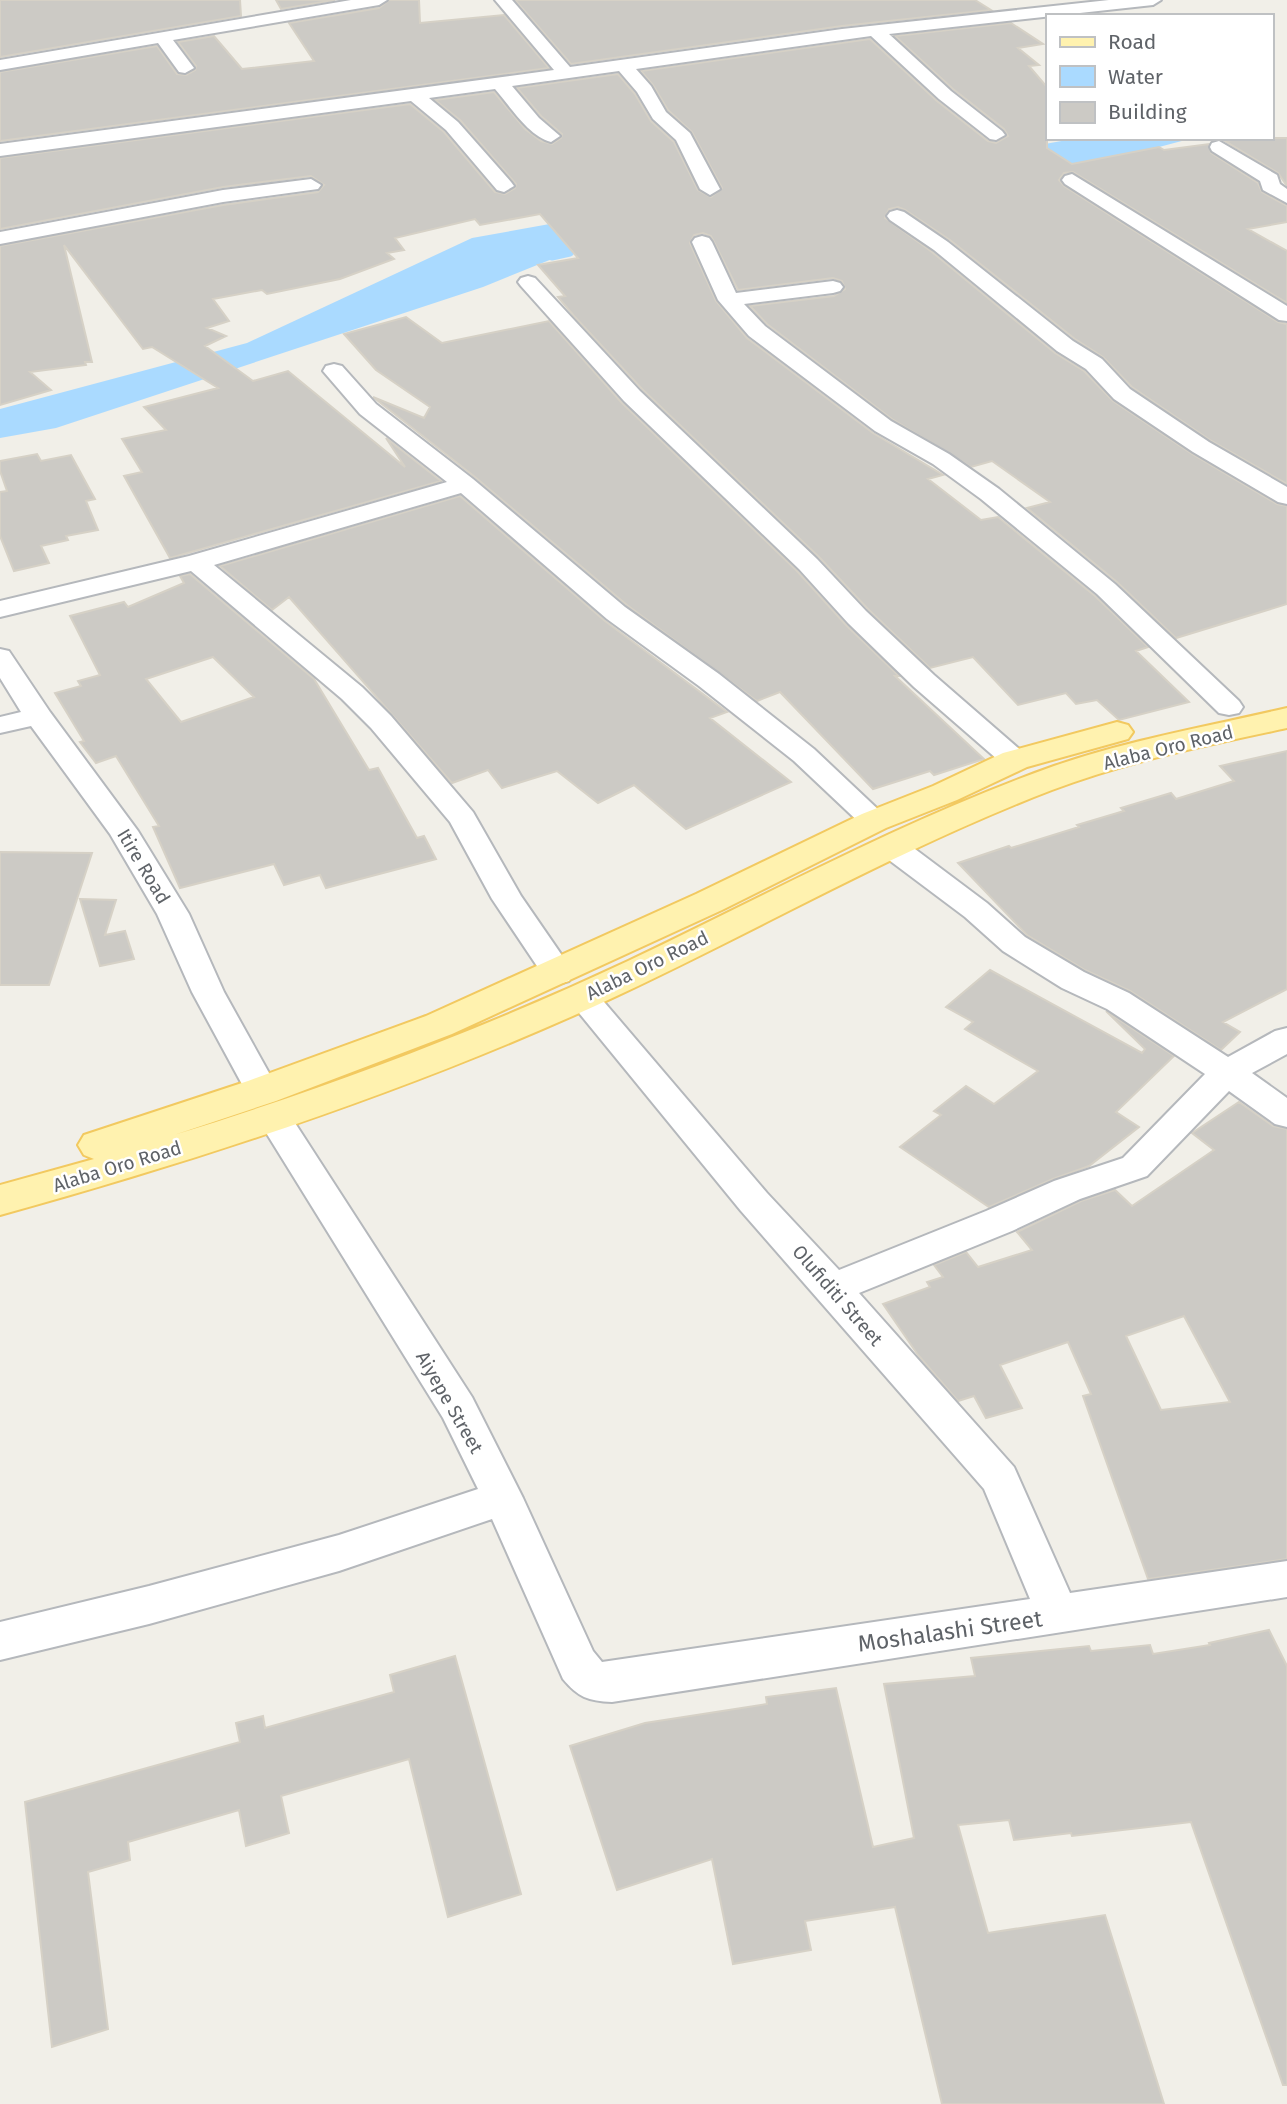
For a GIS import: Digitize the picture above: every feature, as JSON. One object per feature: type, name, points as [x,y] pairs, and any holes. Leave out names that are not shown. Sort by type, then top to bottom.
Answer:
[{"type":"main road","name":"Alaba Oro Road","points":[[883,834],[945,793],[1015,760],[1131,729],[1287,696]]},
{"type":"main road","name":"Alaba Oro Road","points":[[0,1172],[268,1104],[459,1048],[570,985],[883,834],[1131,754],[1287,718]]},
{"type":"main road","name":"Alaba Oro Road","points":[[0,1200],[76,1180],[268,1104]]},
{"type":"street","points":[[503,0],[565,72]]},
{"type":"street","points":[[0,150],[68,139],[252,118],[565,72],[876,31],[1153,0]]},
{"type":"street","points":[[0,65],[374,1],[376,23]]},
{"type":"street","points":[[876,31],[945,95],[996,135]]},
{"type":"street","points":[[161,36],[185,68]]},
{"type":"street","points":[[624,66],[645,90],[659,115],[684,136],[710,189]]},
{"type":"street","points":[[499,82],[533,122],[551,136]]},
{"type":"street","points":[[415,95],[452,126],[504,186]]},
{"type":"street","points":[[1219,146],[1270,179],[1270,186],[1287,197]]},
{"type":"street","points":[[1072,180],[1286,315]]},
{"type":"street","points":[[0,238],[223,196],[311,185]]},
{"type":"street","points":[[897,216],[941,246],[1065,346],[1094,364],[1122,394],[1200,447],[1287,497]]},
{"type":"street","points":[[702,242],[729,300],[757,331],[883,426],[941,459],[990,494],[1106,589],[1229,707]]},
{"type":"street","points":[[528,282],[652,415],[808,564],[857,618],[1015,760]]},
{"type":"street","points":[[729,300],[833,287]]},
{"type":"street","points":[[334,371],[369,409],[465,484],[616,613],[709,680],[804,755],[883,834],[1014,944],[1073,979],[1118,1001],[1287,1115]]},
{"type":"street","points":[[0,609],[197,562],[465,484]]},
{"type":"street","name":"Olufiditi Street","points":[[197,562],[352,693],[381,722],[463,818],[507,899],[570,985],[754,1202],[1000,1479],[1058,1615]]},
{"type":"street","name":"Itire Road","points":[[0,657],[38,716],[123,831],[173,914],[208,992],[268,1104]]},
{"type":"street","points":[[0,725],[38,716]]},
{"type":"street","points":[[833,1288],[1067,1191],[1135,1167],[1227,1072],[1287,1039]]},
{"type":"street","name":"Aiyepe Street","points":[[268,1104],[458,1408],[503,1498],[578,1665],[591,1681],[612,1682]]},
{"type":"street","points":[[0,1641],[149,1605],[339,1553],[503,1498]]},
{"type":"street","name":"Moshalashi Street","points":[[612,1682],[1287,1579]]},
{"type":"water","points":[[1067,140],[1185,140],[993,191],[670,231],[562,255],[483,287],[56,428],[0,438],[0,409],[247,343],[472,238],[605,214],[847,180]]},
{"type":"building","points":[[0,0],[240,0],[241,16],[0,57]]},
{"type":"building","points":[[276,0],[335,0],[281,9]]},
{"type":"building","points":[[389,0],[419,0],[420,23],[504,15],[549,68],[0,141],[0,72],[157,46],[177,74],[186,75],[195,70],[196,66],[178,42],[214,36],[242,69],[314,61],[289,23],[379,8]]},
{"type":"building","points":[[515,0],[975,0],[991,10],[842,26],[571,64]]},
{"type":"building","points":[[1011,23],[1043,44],[1018,48],[1039,65],[1029,66],[1046,86],[1047,148],[1072,164],[1159,147],[1164,150],[1209,144],[1211,153],[1258,183],[1262,192],[1287,206],[1287,222],[1248,229],[1287,251],[1287,303],[1073,172],[1064,173],[1059,180],[1064,186],[1278,322],[1287,324],[1287,484],[1210,440],[1132,387],[1103,357],[1075,339],[950,240],[905,210],[898,207],[889,209],[885,218],[932,252],[1055,353],[1084,371],[1113,401],[1192,454],[1277,504],[1287,506],[1287,604],[1176,638],[1117,582],[1027,508],[1050,502],[992,461],[971,467],[892,419],[767,324],[750,306],[834,296],[845,289],[842,281],[833,278],[738,290],[711,236],[703,233],[694,235],[690,243],[716,301],[747,338],[873,433],[943,475],[928,479],[981,520],[998,517],[1095,596],[1148,647],[1136,651],[1189,702],[1119,720],[1097,700],[1076,704],[1066,693],[1018,705],[973,657],[930,668],[868,609],[819,557],[642,389],[574,316],[558,297],[565,296],[538,265],[578,258],[540,214],[480,225],[475,219],[395,238],[404,250],[387,253],[394,259],[340,279],[267,294],[262,290],[213,299],[229,321],[207,328],[226,336],[205,346],[253,381],[288,371],[405,467],[386,438],[441,481],[170,558],[124,476],[142,472],[122,439],[166,430],[144,407],[218,388],[152,347],[143,349],[64,245],[92,362],[30,372],[51,390],[0,405],[0,246],[223,205],[318,192],[324,185],[311,176],[223,187],[0,229],[0,158],[410,104],[444,132],[495,192],[505,194],[515,188],[516,184],[460,120],[435,100],[494,92],[525,129],[541,141],[552,144],[561,138],[562,134],[541,116],[517,88],[618,74],[635,94],[651,121],[674,142],[698,190],[711,197],[722,188],[692,132],[668,110],[641,71],[870,39],[937,101],[988,141],[996,143],[1008,136],[1004,129],[953,89],[895,36]]},
{"type":"building","points":[[1287,138],[1287,186],[1278,173],[1225,141]]},
{"type":"building","points":[[406,317],[442,343],[549,321],[622,403],[797,571],[846,625],[899,676],[895,676],[984,759],[934,775],[930,771],[873,789],[780,692],[757,701],[627,605],[475,477],[373,397],[424,418],[430,407],[376,370],[344,334]]},
{"type":"building","points":[[37,454],[41,461],[71,455],[95,499],[86,501],[98,530],[66,536],[68,540],[41,546],[49,563],[14,571],[0,536],[0,492],[7,491],[0,471],[0,461]]},
{"type":"building","points":[[460,496],[605,621],[727,712],[710,718],[791,782],[686,829],[634,785],[598,803],[557,771],[502,788],[488,770],[452,783],[289,597],[272,610],[220,566]]},
{"type":"building","points":[[190,574],[314,679],[369,770],[378,768],[417,838],[424,836],[436,859],[326,888],[320,875],[284,885],[274,864],[180,888],[153,827],[159,826],[116,756],[96,763],[80,742],[84,741],[55,693],[81,686],[78,681],[100,675],[70,616],[124,602],[128,607],[184,583],[180,576]],"holes":[[[213,657],[254,697],[181,722],[146,679]]]},
{"type":"building","points":[[1287,751],[1287,989],[1223,1022],[1240,1032],[1221,1050],[1130,991],[1085,970],[1027,935],[958,863],[1079,827],[1077,825],[1124,811],[1121,808],[1171,793],[1176,799],[1234,781],[1220,766]]},
{"type":"building","points":[[0,852],[92,853],[49,985],[0,985]]},
{"type":"building","points":[[80,899],[116,900],[105,935],[125,931],[134,959],[100,966]]},
{"type":"building","points":[[990,970],[1142,1053],[1145,1049],[1106,1011],[1174,1056],[1116,1112],[1139,1127],[1089,1166],[989,1207],[900,1147],[941,1115],[934,1111],[966,1086],[994,1104],[1038,1071],[965,1029],[973,1022],[946,1007]]},
{"type":"building","points":[[1239,1102],[1273,1126],[1287,1129],[1287,1559],[1148,1579],[1083,1396],[1091,1394],[1068,1342],[1000,1365],[1022,1408],[986,1418],[974,1396],[958,1401],[918,1355],[883,1304],[930,1287],[927,1282],[943,1277],[934,1265],[966,1252],[978,1267],[1032,1250],[1017,1232],[1081,1201],[1115,1190],[1132,1206],[1214,1150],[1192,1133]],"holes":[[[1184,1316],[1230,1402],[1161,1410],[1126,1336]]]},
{"type":"building","points":[[1269,1630],[1287,1666],[1287,2085],[1283,2085],[1191,1822],[1014,1840],[1009,1820],[958,1825],[988,1933],[1105,1915],[1164,2104],[942,2104],[895,1907],[805,1921],[811,1950],[733,1964],[712,1859],[617,1890],[570,1746],[645,1723],[767,1704],[766,1697],[836,1688],[873,1847],[914,1838],[884,1684],[975,1676],[971,1658],[1089,1646],[1091,1651],[1150,1645],[1153,1654],[1210,1645],[1209,1643]]},
{"type":"building","points":[[455,1656],[521,1894],[448,1917],[409,1759],[281,1796],[289,1833],[246,1846],[239,1810],[128,1842],[130,1860],[88,1872],[108,2029],[52,2047],[25,1802],[240,1742],[236,1723],[263,1716],[265,1728],[394,1692],[390,1675]]},
{"type":"waterway","points":[[563,254],[585,249]]},
{"type":"waterway","points":[[552,257],[570,253]]}]
